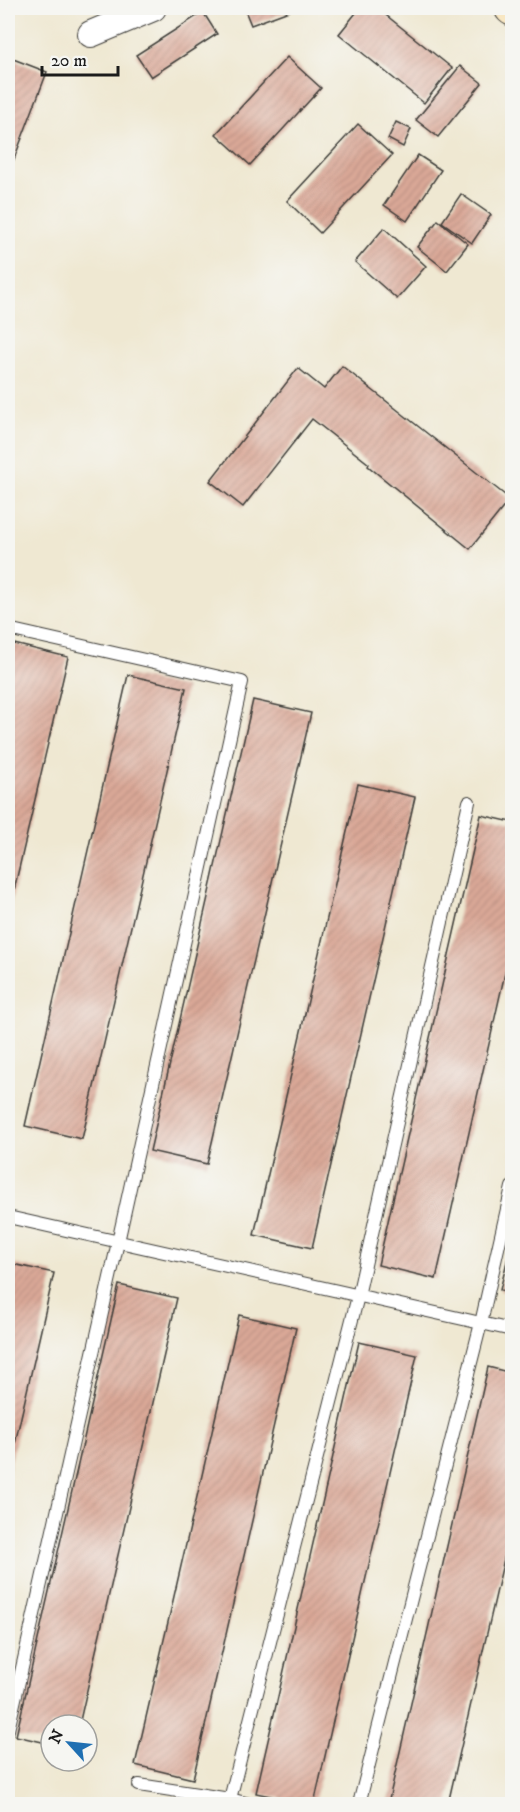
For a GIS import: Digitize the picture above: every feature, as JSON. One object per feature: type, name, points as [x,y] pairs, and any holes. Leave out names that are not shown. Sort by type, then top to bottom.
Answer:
[{"type":"street","points":[[91,34],[153,8]]},
{"type":"lane","points":[[8,629],[242,682],[8,1730]]},
{"type":"lane","points":[[230,1799],[358,1296],[469,802]]},
{"type":"lane","points":[[358,1804],[482,1323],[513,1187]]},
{"type":"lane","points":[[8,1217],[513,1330]]},
{"type":"lane","points":[[139,1785],[249,1804]]},
{"type":"building","points":[[244,8],[297,8],[251,25]]},
{"type":"building","points":[[360,8],[377,8],[452,68],[424,103],[339,34]]},
{"type":"building","points":[[203,12],[217,34],[151,77],[136,55]]},
{"type":"building","points":[[8,57],[47,72],[8,175]]},
{"type":"building","points":[[287,57],[321,88],[250,165],[216,134]]},
{"type":"building","points":[[460,66],[482,83],[438,137],[416,120]]},
{"type":"building","points":[[396,122],[411,129],[403,147],[388,139]]},
{"type":"building","points":[[358,124],[392,155],[320,233],[287,201]]},
{"type":"building","points":[[418,155],[441,170],[407,221],[384,205]]},
{"type":"building","points":[[461,194],[491,215],[472,243],[442,222]]},
{"type":"building","points":[[438,220],[468,244],[447,271],[417,247]]},
{"type":"building","points":[[384,228],[426,266],[397,299],[355,262]]},
{"type":"building","points":[[342,366],[510,499],[470,549],[312,419],[243,507],[210,481],[298,368],[324,389]]},
{"type":"building","points":[[10,643],[68,657],[8,916],[8,654]]},
{"type":"building","points":[[128,675],[186,688],[82,1139],[25,1126]]},
{"type":"building","points":[[253,700],[311,713],[207,1164],[150,1151]]},
{"type":"building","points":[[358,784],[415,797],[312,1248],[254,1235]]},
{"type":"building","points":[[481,815],[512,822],[512,942],[436,1279],[378,1265]]},
{"type":"building","points":[[512,1241],[512,1292],[500,1290]]},
{"type":"building","points":[[8,1263],[54,1273],[8,1474]]},
{"type":"building","points":[[119,1285],[177,1298],[82,1713],[39,1713],[39,1741],[16,1736]]},
{"type":"building","points":[[239,1315],[296,1328],[193,1779],[135,1765]]},
{"type":"building","points":[[359,1342],[417,1355],[314,1804],[307,1804],[256,1793]]},
{"type":"building","points":[[488,1367],[512,1373],[512,1524],[448,1804],[388,1804]]}]
